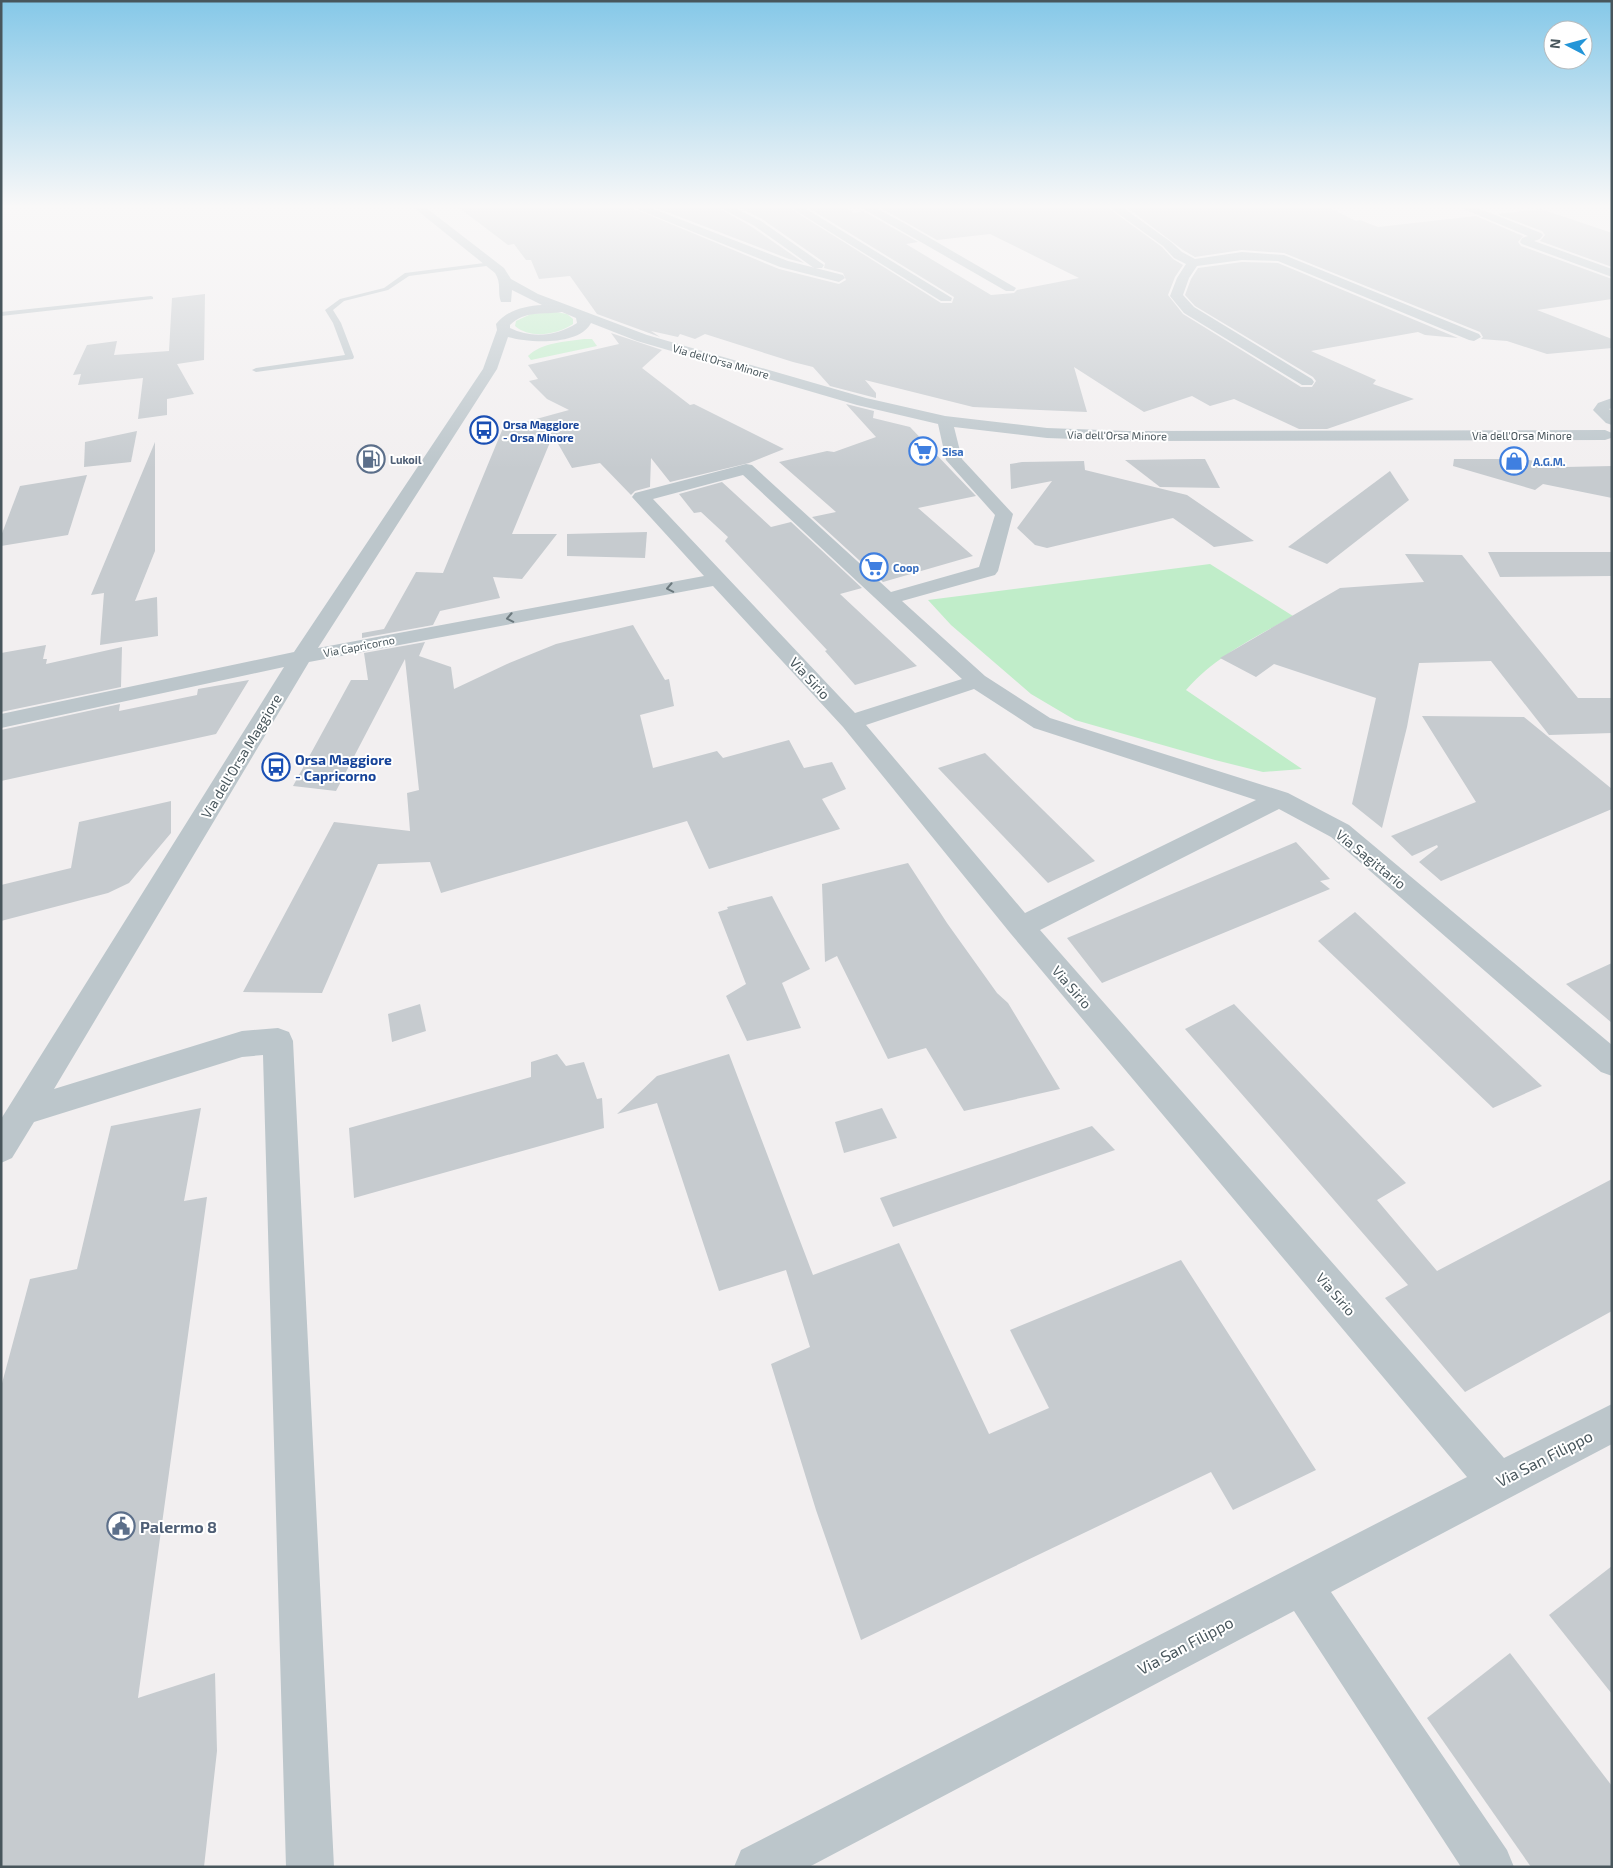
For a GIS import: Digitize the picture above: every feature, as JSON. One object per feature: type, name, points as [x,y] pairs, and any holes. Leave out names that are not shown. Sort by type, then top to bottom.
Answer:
[{"type":"street","points":[[490,369],[506,324],[506,294]]},
{"type":"street","points":[[528,294],[642,338]]},
{"type":"street","points":[[940,294],[946,298]]},
{"type":"street","points":[[1177,294],[1176,296],[1189,310],[1307,382]]},
{"type":"street","points":[[1369,294],[1474,337]]},
{"type":"street","points":[[506,324],[530,310],[546,308],[566,310]]},
{"type":"street","points":[[506,324],[512,335],[537,339],[564,335],[576,331],[584,324],[582,316]]},
{"type":"street","points":[[564,335],[642,338]]},
{"type":"street","name":"Via dell'Orsa Minore","points":[[642,338],[862,402],[945,421],[1047,433],[1128,436],[1610,430]]},
{"type":"street","points":[[490,369],[513,351],[537,339]]},
{"type":"street","name":"Via dell'Orsa Maggiore","points":[[1,1148],[26,1111],[301,657],[490,369]]},
{"type":"street","points":[[1610,430],[1601,410],[1603,406],[1612,403]]},
{"type":"street","points":[[887,599],[988,571],[1004,514],[954,460],[945,421]]},
{"type":"street","name":"Via Sagittario","points":[[641,497],[746,470],[977,681],[1042,723],[1279,799],[1340,831],[1612,1063]]},
{"type":"street","name":"Via Sirio","points":[[641,497],[852,722],[1021,927],[1498,1482]]},
{"type":"street","name":"Via Capricorno","points":[[1,721],[301,657],[718,579]]},
{"type":"street","points":[[852,722],[977,681]]},
{"type":"street","points":[[1021,927],[1279,799]]},
{"type":"street","points":[[26,1111],[242,1044],[278,1041],[310,1867]]},
{"type":"street","name":"Via San Filippo","points":[[758,1867],[1612,1423]]},
{"type":"street","points":[[1301,1584],[1490,1867]]},
{"type":"lane","points":[[256,370],[350,357],[337,323],[329,310],[342,300],[365,294]]},
{"type":"lane","points":[[1,314],[151,298]]},
{"type":"green space","points":[[556,312],[567,314],[573,319],[573,324],[559,331],[543,334],[528,333],[515,326],[516,321],[531,314]]},
{"type":"green space","points":[[592,339],[597,346],[531,360],[528,356],[547,345]]},
{"type":"green space","points":[[1210,564],[1293,616],[1223,657],[1186,690],[1302,769],[1263,772],[1075,720],[1031,694],[951,625],[928,600]]},
{"type":"building","points":[[205,294],[204,360],[177,364],[194,394],[167,399],[167,415],[138,419],[143,378],[78,385],[81,374],[73,375],[87,345],[117,341],[114,355],[169,351],[172,298]]},
{"type":"building","points":[[583,294],[927,294],[941,303],[952,303],[954,297],[949,294],[1168,294],[1183,314],[1301,387],[1312,387],[1316,381],[1313,377],[1195,306],[1185,294],[1353,294],[1458,338],[1425,335],[1418,332],[1311,351],[1376,380],[1373,384],[1414,399],[1327,429],[1299,429],[1234,399],[1210,406],[1192,396],[1144,412],[1074,367],[1087,412],[973,407],[865,380],[876,393],[876,398],[830,386],[813,367],[705,334],[695,339],[680,334],[678,337],[651,331],[660,337],[597,314]]},
{"type":"building","points":[[1386,294],[1612,294],[1612,299],[1537,310],[1612,339],[1612,348],[1547,354],[1507,341],[1481,339],[1483,337],[1480,332]]},
{"type":"building","points":[[611,333],[662,350],[642,368],[690,405],[694,404],[784,449],[749,463],[670,482],[651,458],[650,487],[635,491],[631,495],[600,463],[572,468],[553,435],[512,534],[557,534],[522,579],[493,577],[500,598],[440,611],[433,625],[362,638],[362,633],[384,629],[416,572],[443,573],[503,428],[569,410],[547,399],[529,381],[538,379],[528,365],[619,344]]},
{"type":"building","points":[[846,404],[874,411],[873,418],[910,427],[976,496],[918,508],[973,556],[883,582],[812,517],[836,512],[779,462],[827,451],[834,452],[876,437]]},
{"type":"building","points":[[137,431],[131,462],[84,467],[85,442]]},
{"type":"building","points":[[155,442],[155,551],[135,601],[157,597],[158,636],[100,645],[104,593],[91,595]]},
{"type":"building","points":[[1205,459],[1220,488],[1160,487],[1125,460]]},
{"type":"building","points":[[1454,459],[1524,459],[1565,467],[1612,466],[1612,498],[1543,484],[1535,490],[1453,466]]},
{"type":"building","points":[[1084,461],[1085,470],[1187,495],[1254,541],[1214,547],[1173,518],[1047,548],[1035,545],[1017,528],[1052,481],[1011,489],[1010,464],[1022,462]]},
{"type":"building","points":[[1390,471],[1409,500],[1327,564],[1288,547]]},
{"type":"building","points":[[87,475],[68,535],[1,546],[1,536],[20,486]]},
{"type":"building","points":[[722,482],[771,527],[791,522],[862,588],[840,594],[917,666],[855,685],[825,651],[827,650],[725,541],[728,537],[701,512],[694,513],[679,494]]},
{"type":"building","points":[[647,532],[645,558],[567,556],[567,534]]},
{"type":"building","points":[[1488,552],[1612,552],[1612,576],[1500,577]]},
{"type":"building","points":[[1405,554],[1462,555],[1578,698],[1612,698],[1612,733],[1549,735],[1491,661],[1419,663],[1407,727],[1382,828],[1352,804],[1376,698],[1274,664],[1256,677],[1220,658],[1340,588],[1424,582]]},
{"type":"building","points":[[633,625],[665,680],[669,679],[674,706],[640,715],[653,768],[717,751],[723,758],[789,740],[804,768],[832,762],[846,789],[822,799],[840,829],[709,869],[687,821],[441,893],[430,862],[378,864],[322,993],[243,992],[334,822],[410,831],[407,793],[419,790],[405,659],[336,791],[293,786],[351,680],[368,680],[364,653],[425,642],[419,656],[451,667],[454,689],[556,644]]},
{"type":"building","points":[[46,645],[43,659],[47,659],[46,664],[122,647],[121,687],[1,712],[1,653]]},
{"type":"building","points":[[249,680],[216,734],[1,781],[1,730],[120,704],[119,711],[197,695],[198,689]]},
{"type":"building","points":[[1422,716],[1524,717],[1612,789],[1612,809],[1441,881],[1419,862],[1438,847],[1437,845],[1412,856],[1391,836],[1476,802]]},
{"type":"building","points":[[985,753],[1095,861],[1048,883],[938,768]]},
{"type":"building","points":[[171,801],[171,833],[129,883],[108,893],[1,921],[1,885],[71,868],[79,822]]},
{"type":"building","points":[[1296,842],[1330,879],[1320,881],[1330,889],[1102,983],[1067,938]]},
{"type":"building","points":[[908,863],[947,923],[997,993],[1008,1003],[1060,1089],[964,1111],[926,1048],[888,1059],[837,956],[825,962],[822,884]]},
{"type":"building","points":[[772,896],[810,969],[782,983],[801,1028],[747,1041],[726,996],[746,984],[718,912],[728,909],[727,907]]},
{"type":"building","points":[[1355,912],[1542,1086],[1493,1108],[1318,941]]},
{"type":"building","points":[[1612,963],[1612,1023],[1566,984]]},
{"type":"building","points":[[420,1004],[426,1031],[392,1042],[388,1014]]},
{"type":"building","points":[[1234,1004],[1406,1183],[1377,1200],[1437,1271],[1612,1179],[1612,1311],[1465,1392],[1385,1298],[1408,1285],[1185,1029]]},
{"type":"building","points":[[557,1054],[566,1066],[584,1062],[597,1099],[602,1098],[604,1128],[354,1198],[349,1128],[531,1077],[531,1062]]},
{"type":"building","points":[[729,1054],[813,1275],[899,1243],[989,1434],[1049,1408],[1010,1330],[1181,1260],[1316,1470],[1233,1510],[1211,1472],[861,1640],[816,1510],[771,1364],[810,1347],[786,1270],[719,1291],[657,1103],[617,1114],[657,1076]]},
{"type":"building","points":[[201,1108],[184,1201],[207,1197],[138,1698],[215,1673],[217,1751],[204,1867],[1,1867],[1,1387],[30,1279],[77,1269],[111,1126]]},
{"type":"building","points":[[882,1108],[897,1138],[844,1153],[835,1122]]},
{"type":"building","points":[[1092,1126],[1115,1150],[893,1227],[880,1198]]},
{"type":"building","points":[[1612,1566],[1612,1694],[1549,1615]]},
{"type":"building","points":[[1510,1653],[1612,1786],[1612,1867],[1531,1867],[1427,1718]]},
{"type":"place","name":"Orsa Maggiore - Orsa Minore","points":[[484,430]]},
{"type":"place","name":"Sisa","points":[[923,451]]},
{"type":"place","name":"Lukoil","points":[[371,459]]},
{"type":"place","name":"A.G.M.","points":[[1514,461]]},
{"type":"place","name":"Coop","points":[[874,567]]},
{"type":"place","name":"Orsa Maggiore - Capricorno","points":[[276,767]]},
{"type":"place","name":"Palermo 8","points":[[121,1526]]}]
